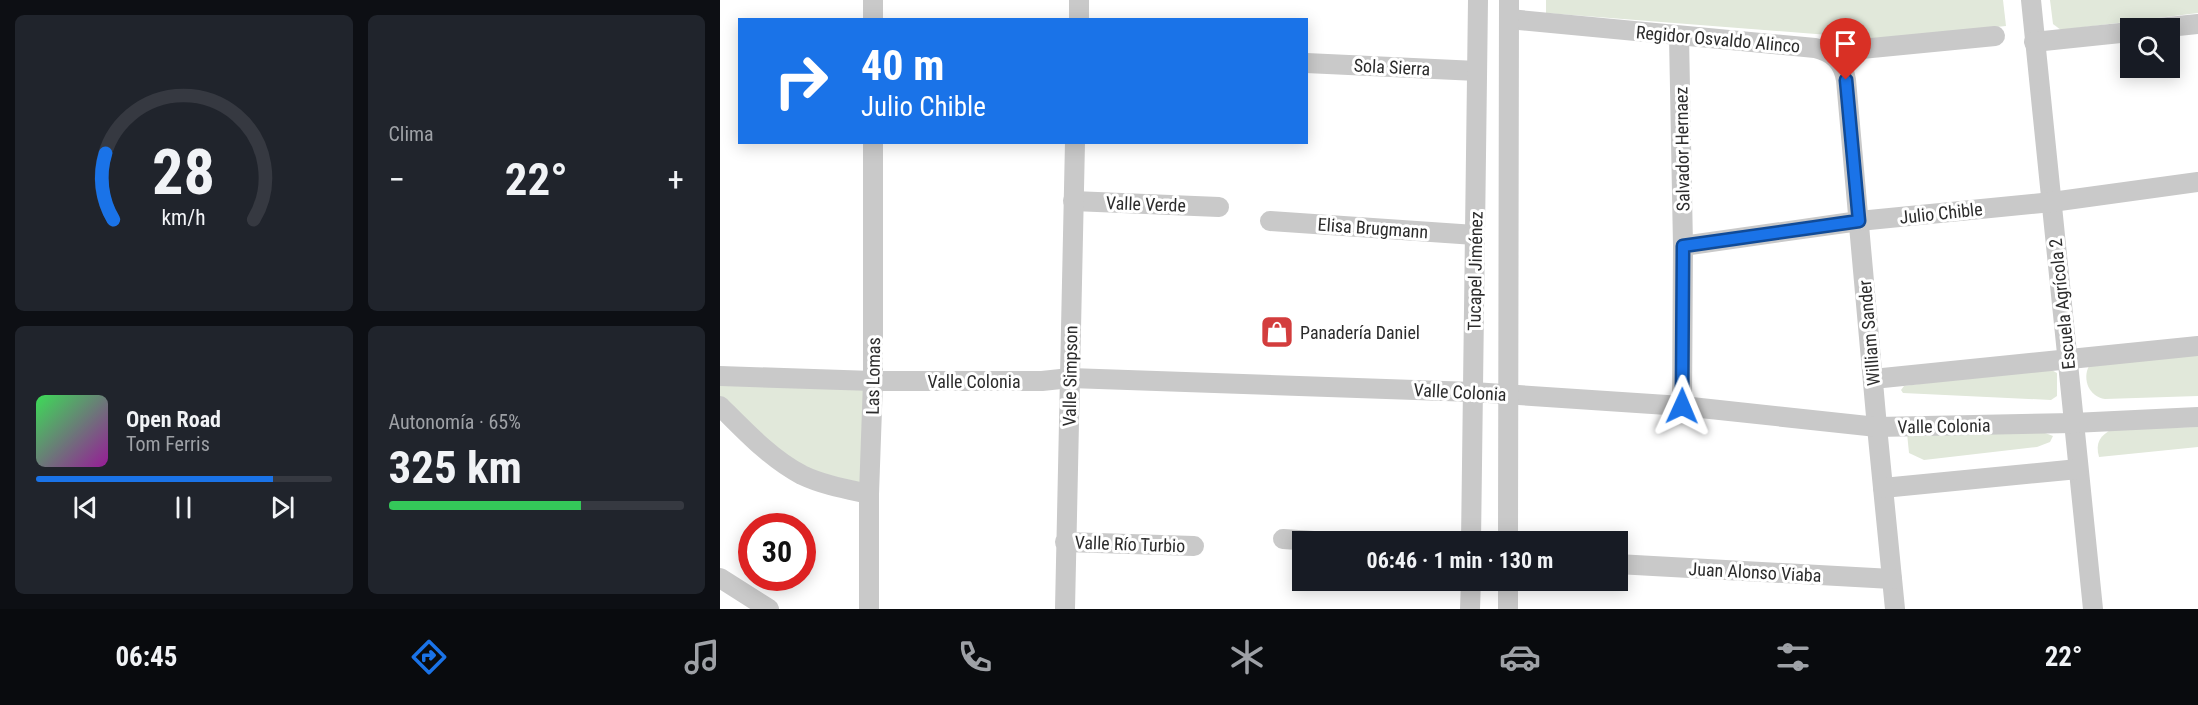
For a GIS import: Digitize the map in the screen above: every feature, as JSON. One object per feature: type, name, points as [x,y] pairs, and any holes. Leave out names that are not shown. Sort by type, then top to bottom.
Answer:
[{"type":"street","points":[[873,0],[873,18]]},
{"type":"street","points":[[1079,0],[1079,18]]},
{"type":"street","name":"Tucapel Jiménez","points":[[1471,531],[1478,0]]},
{"type":"street","name":"Escuela Agrícola 2","points":[[2031,0],[2093,609]]},
{"type":"street","name":"Tucapel Jiménez","points":[[1508,531],[1509,10]]},
{"type":"street","name":"Regidor Osvaldo Alinco","points":[[1509,10],[1679,36],[1815,48],[1837,59]]},
{"type":"street","points":[[2180,26],[2198,24]]},
{"type":"street","points":[[2034,42],[2120,33]]},
{"type":"street","name":"Salvador Hernaez","points":[[1679,36],[1683,246],[1682,406]]},
{"type":"street","points":[[1837,59],[1851,50],[1995,36]]},
{"type":"street","name":"William Sander","points":[[1837,59],[1845,72],[1846,80],[1895,609]]},
{"type":"street","name":"Sola Sierra","points":[[1308,63],[1478,71]]},
{"type":"street","name":"Las Lomas","points":[[869,609],[869,494],[873,381],[873,144]]},
{"type":"street","name":"Valle Simpson","points":[[1065,609],[1075,144]]},
{"type":"street","name":"Julio Chible","points":[[1683,246],[1859,221],[2052,202],[2198,182]]},
{"type":"street","name":"Valle Verde","points":[[1073,201],[1220,207]]},
{"type":"street","name":"Elisa Brugmann","points":[[1270,221],[1475,235]]},
{"type":"street","points":[[1873,379],[2198,346]]},
{"type":"street","name":"Valle Colonia","points":[[720,376],[873,381],[1042,381],[1070,378],[1473,392],[1682,406],[1877,427],[2073,423],[2198,417]]},
{"type":"street","points":[[720,406],[764,448],[801,474],[832,486],[869,494]]},
{"type":"street","points":[[1883,488],[2078,469]]},
{"type":"street","points":[[1283,539],[1292,540]]},
{"type":"street","name":"Valle Río Turbio","points":[[1065,542],[1194,546]]},
{"type":"street","name":"Juan Alonso Viaba","points":[[1628,565],[1892,579]]},
{"type":"street","points":[[720,578],[769,609]]},
{"type":"street","points":[[1470,609],[1471,591]]},
{"type":"street","points":[[1508,591],[1508,609]]},
{"type":"shaded area","points":[[1546,0],[2003,0],[2006,26],[1879,39],[1546,13]]},
{"type":"shaded area","points":[[2050,0],[2198,0],[2198,13],[2158,18],[2120,18],[2120,23],[2061,30],[2053,24]]},
{"type":"shaded area","points":[[2198,350],[2198,396],[2105,399],[2099,398],[2088,387],[2086,376],[2089,366]]},
{"type":"shaded area","points":[[2046,367],[2057,373],[2057,396],[2051,400],[1903,393],[1901,390],[1904,386]]},
{"type":"shaded area","points":[[720,378],[871,384],[867,492],[802,472],[720,401]]},
{"type":"shaded area","points":[[2198,427],[2198,447],[2099,457],[2100,440],[2113,429]]},
{"type":"shaded area","points":[[2040,431],[2053,436],[2050,442],[2037,447],[1924,460],[1909,453],[1907,433]]},
{"type":"place","name":"Panadería Daniel","points":[[1277,332]]},
{"type":"route","points":[[1682,406],[1683,246],[1859,221],[1846,80]]}]
